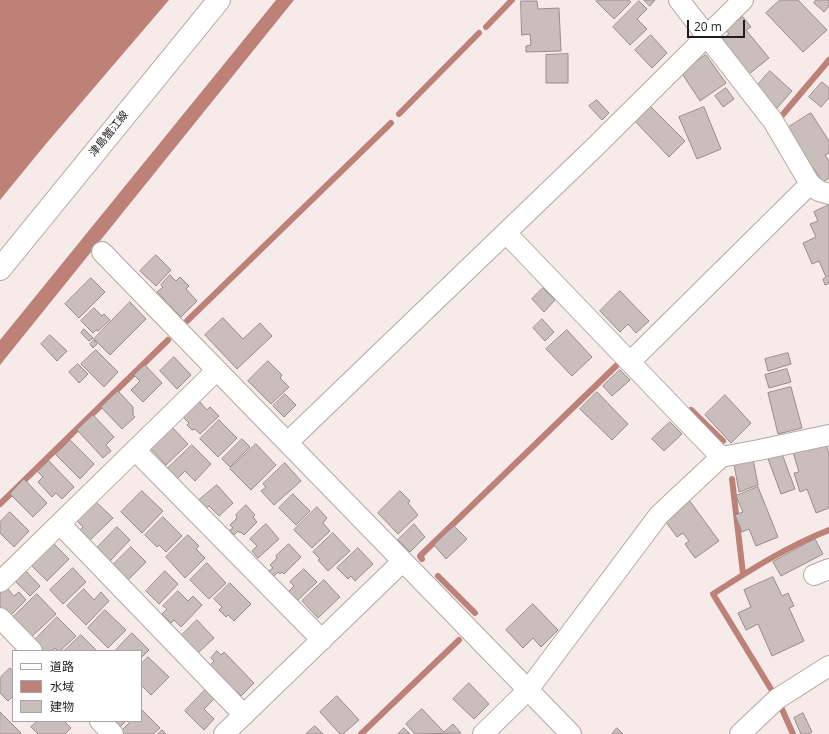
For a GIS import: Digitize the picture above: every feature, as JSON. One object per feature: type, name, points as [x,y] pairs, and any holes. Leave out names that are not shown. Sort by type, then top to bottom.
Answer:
[{"type":"main road","name":"津島蟹江線","points":[[0,269],[219,0]]},
{"type":"street","points":[[679,0],[773,122],[810,184],[819,191],[829,194]]},
{"type":"street","points":[[288,442],[506,232],[743,0]]},
{"type":"street","points":[[630,362],[810,184]]},
{"type":"street","points":[[506,232],[721,457]]},
{"type":"street","points":[[102,252],[571,734]]},
{"type":"street","points":[[0,582],[217,370]]},
{"type":"street","points":[[483,734],[528,690],[659,515],[721,457],[829,435]]},
{"type":"street","points":[[135,450],[322,640]]},
{"type":"street","points":[[60,524],[244,715]]},
{"type":"street","points":[[224,734],[402,562]]},
{"type":"street","points":[[0,618],[31,650]]},
{"type":"street","points":[[740,734],[777,699],[829,666]]},
{"type":"street","points":[[101,722],[113,734]]},
{"type":"water","points":[[0,0],[169,0],[0,200]]},
{"type":"water","points":[[276,0],[294,0],[0,365],[0,340]]},
{"type":"building","points":[[629,0],[631,2],[614,19],[596,1]]},
{"type":"building","points":[[644,0],[655,0],[650,6]]},
{"type":"building","points":[[780,0],[798,0],[827,30],[803,52],[766,13]]},
{"type":"building","points":[[816,0],[829,0],[829,6],[824,12],[814,3]]},
{"type":"building","points":[[521,1],[537,1],[538,9],[559,8],[561,51],[526,52],[526,46],[531,45],[530,34],[522,35]]},
{"type":"building","points":[[639,1],[647,9],[637,19],[647,29],[630,45],[613,27]]},
{"type":"building","points":[[743,17],[751,27],[746,30],[769,58],[744,78],[715,44],[729,34],[726,30]]},
{"type":"building","points":[[651,35],[667,53],[652,68],[635,50]]},
{"type":"building","points":[[568,54],[568,83],[546,83],[546,55]]},
{"type":"building","points":[[706,55],[726,83],[700,101],[681,72]]},
{"type":"building","points":[[770,71],[792,91],[777,108],[755,88]]},
{"type":"building","points":[[822,82],[829,88],[829,98],[821,107],[809,97]]},
{"type":"building","points":[[726,88],[734,99],[723,107],[715,96]]},
{"type":"building","points":[[597,100],[609,113],[602,120],[589,106]]},
{"type":"building","points":[[648,104],[685,141],[669,157],[633,119]]},
{"type":"building","points":[[704,107],[721,149],[697,159],[679,117]]},
{"type":"building","points":[[811,113],[829,141],[829,153],[825,155],[829,161],[829,178],[823,182],[814,169],[811,171],[784,130]]},
{"type":"building","points":[[829,205],[829,283],[825,285],[823,279],[826,277],[819,261],[812,264],[803,243],[816,237],[810,224],[818,221],[814,212]]},
{"type":"building","points":[[156,255],[171,270],[156,286],[140,271]]},
{"type":"building","points":[[170,275],[176,281],[180,277],[189,286],[186,289],[197,301],[181,317],[157,292],[163,287],[161,285]]},
{"type":"building","points":[[91,278],[105,292],[79,318],[65,304]]},
{"type":"building","points":[[543,288],[555,300],[544,312],[532,299]]},
{"type":"building","points":[[620,291],[649,321],[636,333],[628,324],[620,332],[600,311]]},
{"type":"building","points":[[130,302],[146,319],[110,355],[94,339]]},
{"type":"building","points":[[94,308],[102,316],[104,314],[110,320],[98,331],[96,330],[93,333],[81,321]]},
{"type":"building","points":[[223,318],[243,339],[260,323],[272,336],[237,369],[205,335]]},
{"type":"building","points":[[542,319],[554,332],[545,341],[533,328]]},
{"type":"building","points":[[84,329],[93,338],[89,341],[81,333]]},
{"type":"building","points":[[567,330],[592,357],[572,376],[546,349]]},
{"type":"building","points":[[50,335],[67,351],[57,361],[41,344]]},
{"type":"building","points":[[94,340],[97,344],[93,348],[90,344]]},
{"type":"building","points":[[96,350],[118,372],[104,387],[81,364]]},
{"type":"building","points":[[788,353],[791,364],[768,371],[765,359]]},
{"type":"building","points":[[174,357],[191,375],[177,389],[160,371]]},
{"type":"building","points":[[268,361],[282,375],[280,378],[289,387],[271,404],[248,381]]},
{"type":"building","points":[[78,364],[88,374],[79,383],[69,372]]},
{"type":"building","points":[[145,365],[162,383],[143,402],[131,390],[140,381],[134,375]]},
{"type":"building","points":[[787,369],[791,382],[769,388],[765,375]]},
{"type":"building","points":[[620,370],[630,380],[612,396],[603,386]]},
{"type":"building","points":[[791,387],[802,428],[778,434],[768,393]]},
{"type":"building","points":[[118,391],[133,407],[133,415],[135,417],[122,429],[101,407]]},
{"type":"building","points":[[597,392],[628,424],[612,440],[580,409]]},
{"type":"building","points":[[285,394],[296,405],[284,417],[273,406]]},
{"type":"building","points":[[725,395],[751,423],[731,443],[705,415]]},
{"type":"building","points":[[198,400],[207,410],[210,407],[219,416],[200,434],[195,429],[192,430],[187,425],[189,423],[182,416]]},
{"type":"building","points":[[93,415],[114,437],[106,445],[111,451],[103,458],[77,430]]},
{"type":"building","points":[[219,420],[237,438],[218,457],[200,439]]},
{"type":"building","points":[[670,422],[682,434],[664,451],[652,439]]},
{"type":"building","points":[[172,427],[188,444],[166,465],[150,448]]},
{"type":"building","points":[[242,439],[250,447],[230,467],[222,459]]},
{"type":"building","points":[[70,440],[94,464],[80,479],[56,455]]},
{"type":"building","points":[[825,441],[829,454],[829,508],[816,513],[807,489],[800,492],[794,473],[799,472],[793,452]]},
{"type":"building","points":[[256,444],[276,465],[251,490],[230,469]]},
{"type":"building","points":[[192,445],[211,464],[195,481],[185,471],[177,479],[167,469]]},
{"type":"building","points":[[781,451],[795,489],[781,494],[767,456]]},
{"type":"building","points":[[753,459],[758,485],[739,492],[734,464]]},
{"type":"building","points":[[49,461],[74,487],[62,499],[56,493],[52,497],[38,482],[43,477],[38,472]]},
{"type":"building","points":[[285,463],[301,481],[274,505],[261,491],[266,487],[263,484]]},
{"type":"building","points":[[24,479],[47,503],[33,517],[10,494]]},
{"type":"building","points":[[217,485],[233,503],[219,516],[209,506],[206,508],[199,500]]},
{"type":"building","points":[[758,487],[778,537],[756,546],[749,529],[742,532],[735,515],[743,512],[736,496]]},
{"type":"building","points":[[142,491],[163,511],[142,533],[121,512]]},
{"type":"building","points":[[400,491],[410,501],[408,503],[418,515],[398,534],[378,513]]},
{"type":"building","points":[[293,494],[310,511],[296,525],[279,508]]},
{"type":"building","points":[[94,500],[113,518],[88,542],[78,532],[83,527],[75,519]]},
{"type":"building","points":[[689,500],[719,541],[695,558],[685,544],[689,541],[683,533],[677,537],[663,518]]},
{"type":"building","points":[[246,505],[255,515],[253,517],[257,522],[244,535],[238,531],[234,535],[230,530],[233,528],[230,525],[237,518],[236,515]]},
{"type":"building","points":[[317,507],[327,518],[323,523],[330,531],[312,548],[294,530]]},
{"type":"building","points":[[10,512],[29,531],[14,547],[0,533],[0,522]]},
{"type":"building","points":[[163,517],[182,536],[166,552],[159,545],[157,547],[145,535]]},
{"type":"building","points":[[266,524],[279,539],[258,558],[252,551],[257,546],[250,539]]},
{"type":"building","points":[[414,524],[425,537],[410,552],[398,540]]},
{"type":"building","points":[[454,526],[467,539],[446,559],[434,545]]},
{"type":"building","points":[[117,527],[130,540],[110,561],[97,548]]},
{"type":"building","points":[[333,533],[350,551],[328,571],[313,552]]},
{"type":"building","points":[[188,535],[199,546],[196,549],[205,558],[185,578],[166,557]]},
{"type":"building","points":[[815,539],[823,554],[781,576],[773,562]]},
{"type":"building","points":[[52,542],[69,559],[47,581],[30,564]]},
{"type":"building","points":[[289,544],[301,557],[284,574],[282,572],[280,574],[278,572],[274,576],[269,571],[273,568],[270,565],[277,558],[276,556]]},
{"type":"building","points":[[131,547],[146,562],[126,582],[112,566]]},
{"type":"building","points":[[358,548],[373,564],[355,581],[351,576],[348,579],[337,568]]},
{"type":"building","points":[[207,563],[226,583],[209,599],[190,580]]},
{"type":"building","points":[[23,568],[40,586],[30,596],[12,578]]},
{"type":"building","points":[[73,568],[86,582],[63,604],[50,590]]},
{"type":"building","points":[[304,569],[317,582],[297,601],[288,592],[294,586],[290,582]]},
{"type":"building","points":[[165,571],[178,584],[159,604],[146,591]]},
{"type":"building","points":[[773,577],[782,596],[788,593],[794,606],[789,608],[804,641],[772,656],[758,624],[746,630],[738,613],[751,607],[744,590]]},
{"type":"building","points":[[324,580],[340,597],[318,618],[302,601]]},
{"type":"building","points":[[230,583],[251,604],[234,621],[228,615],[226,617],[219,610],[222,607],[214,599]]},
{"type":"building","points":[[5,586],[14,596],[19,592],[26,600],[9,617],[0,608],[0,591]]},
{"type":"building","points":[[84,589],[94,600],[101,592],[109,601],[86,625],[67,606]]},
{"type":"building","points":[[178,591],[188,601],[193,596],[202,605],[181,627],[174,620],[171,623],[162,614],[167,609],[163,606]]},
{"type":"building","points":[[37,594],[56,614],[29,639],[11,619]]},
{"type":"building","points":[[533,604],[558,630],[541,647],[533,638],[523,648],[506,630]]},
{"type":"building","points":[[105,610],[126,630],[108,648],[88,628]]},
{"type":"building","points":[[57,617],[76,636],[61,650],[57,650],[55,648],[53,650],[39,650],[32,643]]},
{"type":"building","points":[[197,620],[214,638],[198,653],[181,636]]},
{"type":"building","points":[[132,633],[149,650],[142,657],[142,650],[116,650]]},
{"type":"building","points":[[81,635],[96,650],[65,650]]},
{"type":"building","points":[[217,651],[221,655],[224,652],[254,683],[241,696],[238,692],[235,695],[225,684],[227,682],[210,665],[214,661],[211,658]]},
{"type":"building","points":[[148,657],[169,677],[151,695],[142,686],[142,663]]},
{"type":"building","points":[[10,668],[12,670],[12,697],[8,701],[0,693],[0,678]]},
{"type":"building","points":[[469,683],[489,704],[474,719],[453,699]]},
{"type":"building","points":[[206,689],[215,698],[204,709],[214,719],[204,730],[185,711]]},
{"type":"building","points":[[337,696],[359,720],[343,734],[340,734],[320,712]]},
{"type":"building","points":[[422,709],[444,732],[453,724],[461,733],[415,734],[406,724]]},
{"type":"building","points":[[142,710],[160,728],[153,734],[124,734],[121,731],[130,722],[142,722]]},
{"type":"building","points":[[0,712],[21,733],[20,734],[0,734]]},
{"type":"building","points":[[803,713],[812,732],[808,734],[801,734],[794,718]]},
{"type":"building","points":[[37,722],[65,722],[71,728],[65,734],[38,734],[31,727]]},
{"type":"building","points":[[113,722],[125,722],[119,728]]},
{"type":"building","points":[[315,726],[323,734],[306,734]]},
{"type":"building","points":[[404,728],[410,734],[398,734]]},
{"type":"building","points":[[617,728],[623,734],[612,734]]},
{"type":"building","points":[[162,730],[166,734],[158,734]]},
{"type":"waterway","points":[[486,27],[512,0]]},
{"type":"waterway","points":[[399,114],[479,33]]},
{"type":"waterway","points":[[779,119],[829,60]]},
{"type":"waterway","points":[[187,321],[391,123]]},
{"type":"waterway","points":[[0,504],[168,340]]},
{"type":"waterway","points":[[422,559],[420,556],[616,366]]},
{"type":"waterway","points":[[691,410],[723,441]]},
{"type":"waterway","points":[[732,479],[743,574]]},
{"type":"waterway","points":[[774,694],[713,594],[755,567],[799,543],[829,530]]},
{"type":"waterway","points":[[438,576],[475,613]]},
{"type":"waterway","points":[[361,734],[459,640]]},
{"type":"waterway","points":[[781,707],[793,734]]}]
